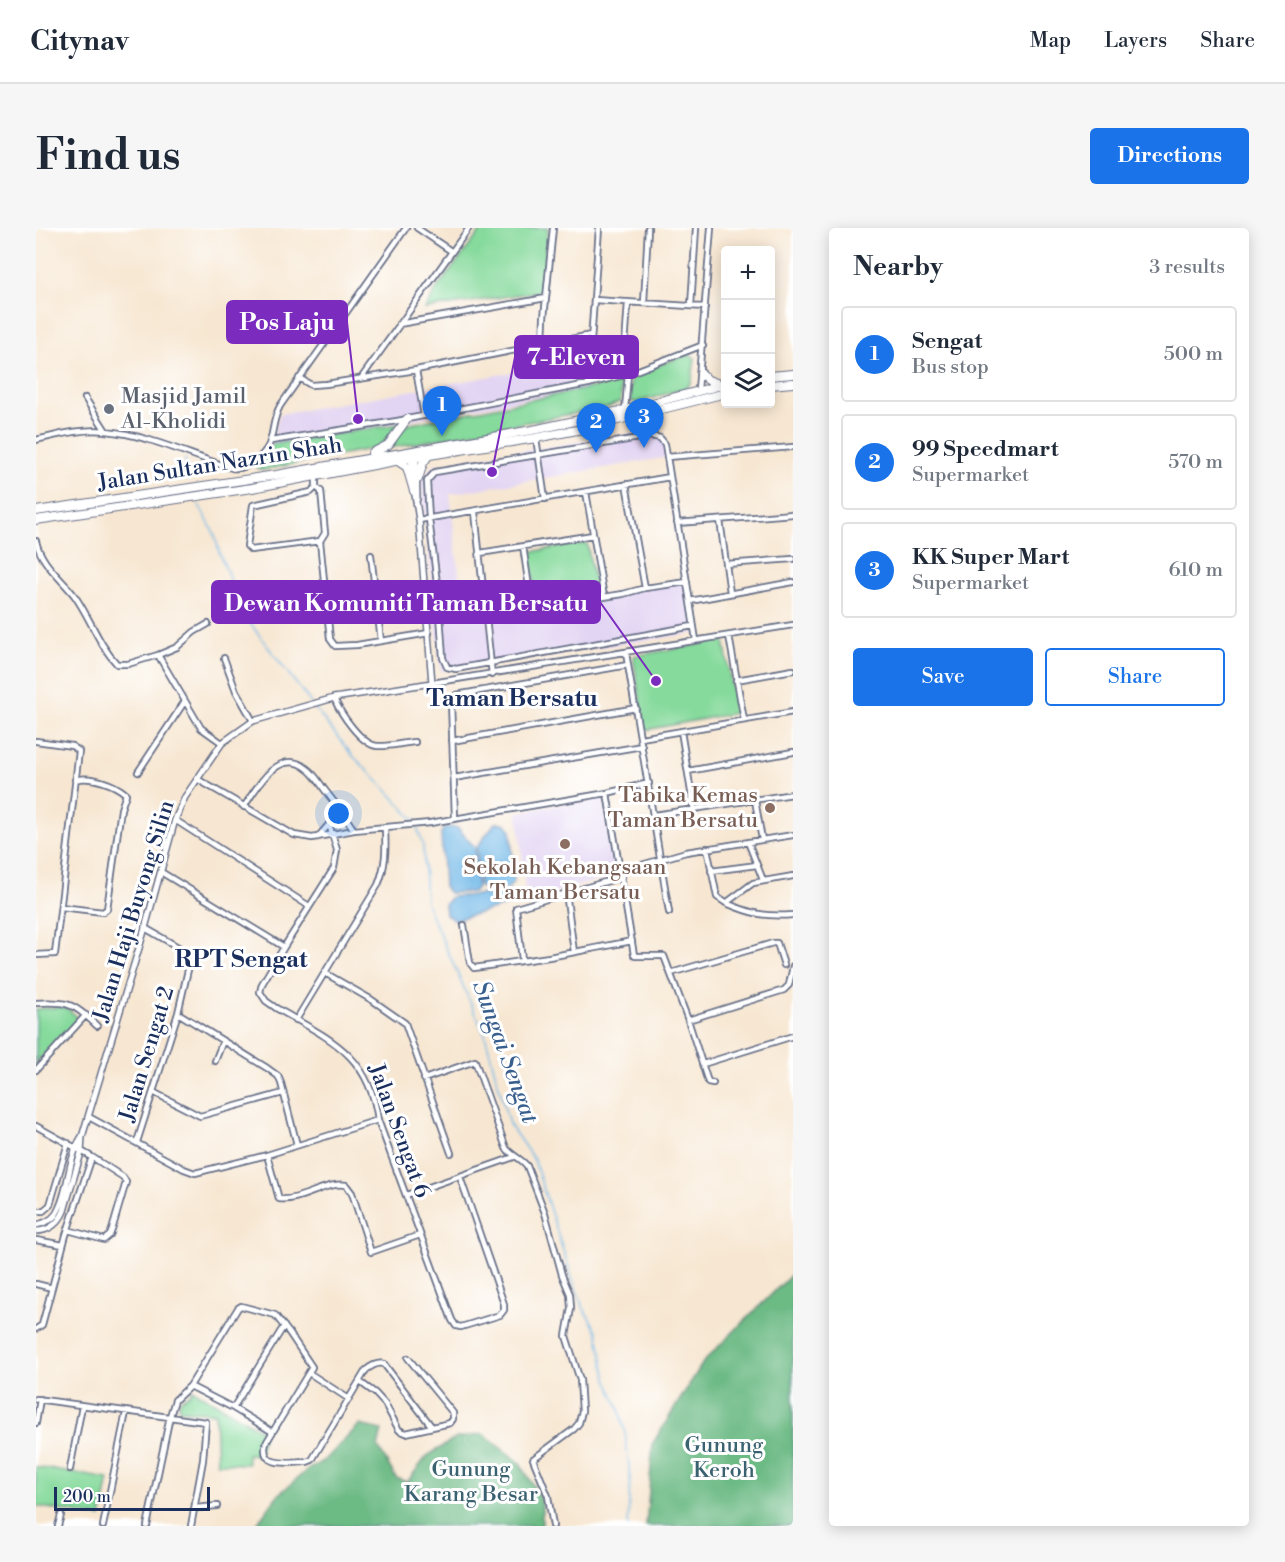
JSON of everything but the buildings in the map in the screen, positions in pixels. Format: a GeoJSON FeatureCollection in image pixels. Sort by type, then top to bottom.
{"type":"FeatureCollection","features":[{"type":"Feature","properties":{"kind":"highway"},"geometry":{"type":"LineString","coordinates":[[700,373],[708,380],[721,383]]}},
{"type":"Feature","properties":{"kind":"highway"},"geometry":{"type":"LineString","coordinates":[[775,376],[793,374]]}},
{"type":"Feature","properties":{"kind":"highway"},"geometry":{"type":"LineString","coordinates":[[775,384],[793,382]]}},
{"type":"Feature","properties":{"kind":"highway","name":"Jalan Sultan Nazrin Shah"},"geometry":{"type":"LineString","coordinates":[[36,511],[483,439],[579,421],[721,384]]}},
{"type":"Feature","properties":{"kind":"highway"},"geometry":{"type":"LineString","coordinates":[[691,401],[698,390],[709,397],[721,394]]}},
{"type":"Feature","properties":{"kind":"highway","name":"Jalan Sultan Nazrin Shah"},"geometry":{"type":"LineString","coordinates":[[36,520],[281,483],[413,457],[536,438],[582,429],[709,397]]}},
{"type":"Feature","properties":{"kind":"highway"},"geometry":{"type":"LineString","coordinates":[[357,460],[385,448],[406,419]]}},
{"type":"Feature","properties":{"kind":"highway"},"geometry":{"type":"LineString","coordinates":[[357,460],[413,457],[483,439]]}},
{"type":"Feature","properties":{"kind":"highway"},"geometry":{"type":"LineString","coordinates":[[418,478],[428,456]]}},
{"type":"Feature","properties":{"kind":"highway"},"geometry":{"type":"LineString","coordinates":[[397,461],[407,467],[414,490]]}},
{"type":"Feature","properties":{"kind":"highway"},"geometry":{"type":"LineString","coordinates":[[224,491],[230,487],[240,486],[252,478],[259,483],[281,483]]}},
{"type":"Feature","properties":{"kind":"street"},"geometry":{"type":"LineString","coordinates":[[36,440],[69,433],[106,431],[136,437],[232,468],[242,468],[252,464],[271,441],[279,405],[406,228]]}},
{"type":"Feature","properties":{"kind":"street"},"geometry":{"type":"LineString","coordinates":[[417,228],[451,251]]}},
{"type":"Feature","properties":{"kind":"street"},"geometry":{"type":"LineString","coordinates":[[362,378],[469,228]]}},
{"type":"Feature","properties":{"kind":"street"},"geometry":{"type":"LineString","coordinates":[[543,343],[553,228]]}},
{"type":"Feature","properties":{"kind":"street"},"geometry":{"type":"LineString","coordinates":[[588,384],[599,228]]}},
{"type":"Feature","properties":{"kind":"street"},"geometry":{"type":"LineString","coordinates":[[644,303],[648,228]]}},
{"type":"Feature","properties":{"kind":"street"},"geometry":{"type":"LineString","coordinates":[[691,306],[696,228]]}},
{"type":"Feature","properties":{"kind":"street"},"geometry":{"type":"LineString","coordinates":[[698,390],[711,228]]}},
{"type":"Feature","properties":{"kind":"street"},"geometry":{"type":"LineString","coordinates":[[399,324],[546,298]]}},
{"type":"Feature","properties":{"kind":"street"},"geometry":{"type":"LineString","coordinates":[[594,300],[705,307]]}},
{"type":"Feature","properties":{"kind":"street"},"geometry":{"type":"LineString","coordinates":[[625,410],[628,302]]}},
{"type":"Feature","properties":{"kind":"street"},"geometry":{"type":"LineString","coordinates":[[299,378],[317,385],[416,370],[591,335]]}},
{"type":"Feature","properties":{"kind":"street"},"geometry":{"type":"LineString","coordinates":[[271,441],[424,416],[588,384],[625,374],[703,345]]}},
{"type":"Feature","properties":{"kind":"street"},"geometry":{"type":"LineString","coordinates":[[416,370],[424,416]]}},
{"type":"Feature","properties":{"kind":"street"},"geometry":{"type":"LineString","coordinates":[[85,398],[106,431]]}},
{"type":"Feature","properties":{"kind":"street"},"geometry":{"type":"LineString","coordinates":[[693,626],[456,669],[447,667],[442,658],[439,599],[429,519],[427,481],[435,472],[655,436],[665,444],[696,640]]}},
{"type":"Feature","properties":{"kind":"street"},"geometry":{"type":"LineString","coordinates":[[536,438],[545,499]]}},
{"type":"Feature","properties":{"kind":"street"},"geometry":{"type":"LineString","coordinates":[[667,458],[793,447]]}},
{"type":"Feature","properties":{"kind":"street"},"geometry":{"type":"LineString","coordinates":[[413,457],[418,478],[417,499],[432,683],[793,625]]}},
{"type":"Feature","properties":{"kind":"street"},"geometry":{"type":"LineString","coordinates":[[413,457],[414,490],[417,499]]}},
{"type":"Feature","properties":{"kind":"street"},"geometry":{"type":"LineString","coordinates":[[252,464],[252,478]]}},
{"type":"Feature","properties":{"kind":"street"},"geometry":{"type":"LineString","coordinates":[[316,476],[316,487],[311,492],[253,505],[247,546],[250,550],[320,541]]}},
{"type":"Feature","properties":{"kind":"street"},"geometry":{"type":"LineString","coordinates":[[419,520],[670,477]]}},
{"type":"Feature","properties":{"kind":"street"},"geometry":{"type":"LineString","coordinates":[[626,484],[645,588]]}},
{"type":"Feature","properties":{"kind":"street"},"geometry":{"type":"LineString","coordinates":[[316,487],[321,491],[325,533],[320,541],[330,639],[335,646],[357,645],[429,633]]}},
{"type":"Feature","properties":{"kind":"street"},"geometry":{"type":"LineString","coordinates":[[586,492],[604,597]]}},
{"type":"Feature","properties":{"kind":"street"},"geometry":{"type":"LineString","coordinates":[[475,512],[492,675]]}},
{"type":"Feature","properties":{"kind":"street"},"geometry":{"type":"LineString","coordinates":[[677,523],[793,514]]}},
{"type":"Feature","properties":{"kind":"street"},"geometry":{"type":"LineString","coordinates":[[720,520],[730,593]]}},
{"type":"Feature","properties":{"kind":"street"},"geometry":{"type":"LineString","coordinates":[[480,553],[593,535]]}},
{"type":"Feature","properties":{"kind":"street"},"geometry":{"type":"LineString","coordinates":[[36,541],[49,568],[73,594],[117,664],[158,656],[177,647],[194,632],[208,624]]}},
{"type":"Feature","properties":{"kind":"street"},"geometry":{"type":"LineString","coordinates":[[523,546],[532,608]]}},
{"type":"Feature","properties":{"kind":"street"},"geometry":{"type":"LineString","coordinates":[[371,555],[381,641]]}},
{"type":"Feature","properties":{"kind":"street"},"geometry":{"type":"LineString","coordinates":[[726,564],[793,559]]}},
{"type":"Feature","properties":{"kind":"street"},"geometry":{"type":"LineString","coordinates":[[487,615],[687,582]]}},
{"type":"Feature","properties":{"kind":"street"},"geometry":{"type":"LineString","coordinates":[[690,601],[793,582]]}},
{"type":"Feature","properties":{"kind":"street"},"geometry":{"type":"LineString","coordinates":[[439,599],[484,594]]}},
{"type":"Feature","properties":{"kind":"street"},"geometry":{"type":"LineString","coordinates":[[264,603],[327,596]]}},
{"type":"Feature","properties":{"kind":"street"},"geometry":{"type":"LineString","coordinates":[[729,636],[744,720]]}},
{"type":"Feature","properties":{"kind":"street"},"geometry":{"type":"LineString","coordinates":[[627,653],[669,912]]}},
{"type":"Feature","properties":{"kind":"street"},"geometry":{"type":"LineString","coordinates":[[158,656],[201,728],[222,743]]}},
{"type":"Feature","properties":{"kind":"street"},"geometry":{"type":"LineString","coordinates":[[224,658],[236,691],[253,721]]}},
{"type":"Feature","properties":{"kind":"street"},"geometry":{"type":"LineString","coordinates":[[455,818],[451,702],[456,695],[628,665]]}},
{"type":"Feature","properties":{"kind":"street"},"geometry":{"type":"LineString","coordinates":[[736,680],[793,670]]}},
{"type":"Feature","properties":{"kind":"street","name":"Jalan Haji Buyong Silin"},"geometry":{"type":"LineString","coordinates":[[82,1137],[145,928],[174,820],[185,797],[222,743],[253,721],[322,701],[432,683]]}},
{"type":"Feature","properties":{"kind":"street"},"geometry":{"type":"LineString","coordinates":[[334,698],[338,709],[349,724],[371,745],[415,742]]}},
{"type":"Feature","properties":{"kind":"street"},"geometry":{"type":"LineString","coordinates":[[138,772],[185,701]]}},
{"type":"Feature","properties":{"kind":"street"},"geometry":{"type":"LineString","coordinates":[[452,741],[636,708]]}},
{"type":"Feature","properties":{"kind":"street"},"geometry":{"type":"LineString","coordinates":[[641,738],[793,712]]}},
{"type":"Feature","properties":{"kind":"street"},"geometry":{"type":"LineString","coordinates":[[681,731],[694,810]]}},
{"type":"Feature","properties":{"kind":"street"},"geometry":{"type":"LineString","coordinates":[[36,741],[77,748],[79,751],[55,954],[36,955]]}},
{"type":"Feature","properties":{"kind":"street"},"geometry":{"type":"LineString","coordinates":[[453,778],[642,746]]}},
{"type":"Feature","properties":{"kind":"street"},"geometry":{"type":"LineString","coordinates":[[688,771],[793,752]]}},
{"type":"Feature","properties":{"kind":"street"},"geometry":{"type":"LineString","coordinates":[[244,807],[268,773],[276,767],[292,762],[309,770],[343,812],[354,830]]}},
{"type":"Feature","properties":{"kind":"street"},"geometry":{"type":"LineString","coordinates":[[61,907],[103,912],[107,909],[121,809],[126,794],[100,781],[82,778],[75,780]]}},
{"type":"Feature","properties":{"kind":"street"},"geometry":{"type":"LineString","coordinates":[[197,779],[294,835],[307,838],[354,830],[422,824],[607,793],[649,783]]}},
{"type":"Feature","properties":{"kind":"street"},"geometry":{"type":"LineString","coordinates":[[607,793],[634,956],[663,955],[688,1020],[708,1082],[713,1083]]}},
{"type":"Feature","properties":{"kind":"street"},"geometry":{"type":"LineString","coordinates":[[654,815],[793,794]]}},
{"type":"Feature","properties":{"kind":"street"},"geometry":{"type":"LineString","coordinates":[[755,800],[762,840]]}},
{"type":"Feature","properties":{"kind":"street"},"geometry":{"type":"LineString","coordinates":[[318,837],[343,812]]}},
{"type":"Feature","properties":{"kind":"street"},"geometry":{"type":"LineString","coordinates":[[174,820],[309,906]]}},
{"type":"Feature","properties":{"kind":"street"},"geometry":{"type":"LineString","coordinates":[[161,872],[284,947],[336,864],[337,850],[329,824]]}},
{"type":"Feature","properties":{"kind":"street"},"geometry":{"type":"LineString","coordinates":[[296,1020],[383,874],[385,829]]}},
{"type":"Feature","properties":{"kind":"street"},"geometry":{"type":"LineString","coordinates":[[522,960],[516,908],[653,863],[661,858],[707,848],[793,835]]}},
{"type":"Feature","properties":{"kind":"street"},"geometry":{"type":"LineString","coordinates":[[748,842],[763,880]]}},
{"type":"Feature","properties":{"kind":"street"},"geometry":{"type":"LineString","coordinates":[[707,848],[717,897],[726,903],[768,917],[793,915]]}},
{"type":"Feature","properties":{"kind":"street"},"geometry":{"type":"LineString","coordinates":[[711,871],[757,865]]}},
{"type":"Feature","properties":{"kind":"street"},"geometry":{"type":"LineString","coordinates":[[726,903],[753,883],[793,876]]}},
{"type":"Feature","properties":{"kind":"street"},"geometry":{"type":"LineString","coordinates":[[566,892],[574,952]]}},
{"type":"Feature","properties":{"kind":"street"},"geometry":{"type":"LineString","coordinates":[[464,925],[470,963],[474,968],[632,941]]}},
{"type":"Feature","properties":{"kind":"street","name":"Jalan Sengat 2"},"geometry":{"type":"LineString","coordinates":[[137,1142],[178,1013],[190,966],[189,957],[185,951],[145,928]]}},
{"type":"Feature","properties":{"kind":"street"},"geometry":{"type":"LineString","coordinates":[[671,973],[773,943],[777,944],[784,965]]}},
{"type":"Feature","properties":{"kind":"street","name":"Jalan Sengat 6"},"geometry":{"type":"LineString","coordinates":[[284,947],[261,988],[262,997],[339,1046],[355,1060],[371,1092],[378,1120],[420,1235],[456,1326],[461,1328],[500,1315],[504,1310],[504,1304],[460,1177]]}},
{"type":"Feature","properties":{"kind":"street"},"geometry":{"type":"LineString","coordinates":[[688,1020],[784,990],[789,984],[793,966]]}},
{"type":"Feature","properties":{"kind":"street"},"geometry":{"type":"LineString","coordinates":[[325,973],[402,1019],[405,1023],[451,1153]]}},
{"type":"Feature","properties":{"kind":"street"},"geometry":{"type":"LineString","coordinates":[[36,1003],[64,1002],[86,1015],[97,1026]]}},
{"type":"Feature","properties":{"kind":"street"},"geometry":{"type":"LineString","coordinates":[[178,1013],[278,1076],[297,1145]]}},
{"type":"Feature","properties":{"kind":"street"},"geometry":{"type":"LineString","coordinates":[[36,1070],[86,1015]]}},
{"type":"Feature","properties":{"kind":"street"},"geometry":{"type":"LineString","coordinates":[[703,1064],[793,1036]]}},
{"type":"Feature","properties":{"kind":"street"},"geometry":{"type":"LineString","coordinates":[[214,1061],[223,1041]]}},
{"type":"Feature","properties":{"kind":"street"},"geometry":{"type":"LineString","coordinates":[[424,1079],[475,1061],[506,1148],[527,1166],[545,1213],[562,1275],[570,1294],[566,1336],[578,1369],[582,1411],[578,1426],[533,1459],[548,1496],[553,1526]]}},
{"type":"Feature","properties":{"kind":"street"},"geometry":{"type":"LineString","coordinates":[[153,1092],[200,1116],[284,1093]]}},
{"type":"Feature","properties":{"kind":"street"},"geometry":{"type":"LineString","coordinates":[[88,1117],[184,1170],[195,1173],[267,1155],[378,1120]]}},
{"type":"Feature","properties":{"kind":"street"},"geometry":{"type":"LineString","coordinates":[[36,1126],[92,1157],[123,1177],[126,1182],[108,1237],[104,1240],[68,1230]]}},
{"type":"Feature","properties":{"kind":"street"},"geometry":{"type":"LineString","coordinates":[[36,1224],[42,1224],[56,1214],[75,1148],[82,1137]]}},
{"type":"Feature","properties":{"kind":"street"},"geometry":{"type":"LineString","coordinates":[[36,1232],[45,1230],[60,1220],[81,1151],[82,1137]]}},
{"type":"Feature","properties":{"kind":"street"},"geometry":{"type":"LineString","coordinates":[[36,1211],[43,1211],[50,1205],[68,1143]]}},
{"type":"Feature","properties":{"kind":"street"},"geometry":{"type":"LineString","coordinates":[[267,1155],[279,1199],[303,1196],[346,1185],[352,1193],[370,1252],[420,1235]]}},
{"type":"Feature","properties":{"kind":"street"},"geometry":{"type":"LineString","coordinates":[[405,1195],[514,1156]]}},
{"type":"Feature","properties":{"kind":"street"},"geometry":{"type":"LineString","coordinates":[[38,1328],[92,1157]]}},
{"type":"Feature","properties":{"kind":"street"},"geometry":{"type":"LineString","coordinates":[[36,1240],[63,1245]]}},
{"type":"Feature","properties":{"kind":"street"},"geometry":{"type":"LineString","coordinates":[[36,1284],[52,1288]]}},
{"type":"Feature","properties":{"kind":"street"},"geometry":{"type":"LineString","coordinates":[[147,1526],[175,1400],[190,1386],[241,1306],[273,1313],[312,1366],[272,1431],[264,1450],[268,1460],[274,1463],[312,1460],[370,1366],[381,1363],[432,1427]]}},
{"type":"Feature","properties":{"kind":"street"},"geometry":{"type":"LineString","coordinates":[[233,1408],[284,1326]]}},
{"type":"Feature","properties":{"kind":"street"},"geometry":{"type":"LineString","coordinates":[[360,1382],[385,1404],[399,1430],[406,1433],[450,1423],[453,1413],[408,1358]]}},
{"type":"Feature","properties":{"kind":"street"},"geometry":{"type":"LineString","coordinates":[[309,1373],[350,1399]]}},
{"type":"Feature","properties":{"kind":"street"},"geometry":{"type":"LineString","coordinates":[[190,1386],[272,1431]]}},
{"type":"Feature","properties":{"kind":"street"},"geometry":{"type":"LineString","coordinates":[[36,1423],[38,1399],[206,1422],[203,1460],[191,1526]]}},
{"type":"Feature","properties":{"kind":"street"},"geometry":{"type":"LineString","coordinates":[[70,1469],[82,1406]]}},
{"type":"Feature","properties":{"kind":"street"},"geometry":{"type":"LineString","coordinates":[[103,1526],[126,1412]]}},
{"type":"Feature","properties":{"kind":"street"},"geometry":{"type":"LineString","coordinates":[[195,1508],[217,1506]]}},
{"type":"Feature","properties":{"kind":"street"},"geometry":{"type":"LineString","coordinates":[[58,1526],[61,1515]]}},
{"type":"Feature","properties":{"kind":"shaded area"},"geometry":{"type":"Polygon","coordinates":[[[592,358],[587,388],[271,445],[280,414],[592,358]]]}},
{"type":"Feature","properties":{"kind":"shaded area"},"geometry":{"type":"Polygon","coordinates":[[[655,430],[665,436],[668,457],[450,494],[461,595],[484,593],[487,614],[687,581],[696,633],[441,671],[421,480],[434,465],[655,430]]]}},
{"type":"Feature","properties":{"kind":"shaded area","name":"Sekolah Kebangsaan Taman Bersatu"},"geometry":{"type":"Polygon","coordinates":[[[603,798],[615,876],[526,900],[518,812],[603,798]]]}},
{"type":"Feature","properties":{"kind":"green space"},"geometry":{"type":"Polygon","coordinates":[[[483,228],[548,228],[542,291],[425,309],[437,288],[483,228]]]}},
{"type":"Feature","properties":{"kind":"green space"},"geometry":{"type":"Polygon","coordinates":[[[689,354],[695,358],[692,379],[688,387],[636,403],[630,400],[631,375],[689,354]]]}},
{"type":"Feature","properties":{"kind":"green space"},"geometry":{"type":"Polygon","coordinates":[[[621,378],[621,401],[609,407],[390,448],[406,425],[600,386],[621,378]]]}},
{"type":"Feature","properties":{"kind":"green space"},"geometry":{"type":"Polygon","coordinates":[[[399,424],[380,447],[263,470],[257,468],[255,463],[273,444],[399,424]]]}},
{"type":"Feature","properties":{"kind":"green space"},"geometry":{"type":"Polygon","coordinates":[[[587,543],[596,592],[537,601],[529,552],[587,543]]]}},
{"type":"Feature","properties":{"kind":"green space"},"geometry":{"type":"Polygon","coordinates":[[[724,640],[736,713],[645,730],[633,656],[724,640]]]}},
{"type":"Feature","properties":{"kind":"green space"},"geometry":{"type":"Polygon","coordinates":[[[61,1007],[68,1009],[76,1016],[76,1021],[36,1063],[36,1009],[61,1007]]]}},
{"type":"Feature","properties":{"kind":"green space","name":"Gunung Keroh"},"geometry":{"type":"Polygon","coordinates":[[[793,1273],[793,1526],[646,1526],[653,1443],[704,1361],[793,1273]]]}},
{"type":"Feature","properties":{"kind":"green space"},"geometry":{"type":"Polygon","coordinates":[[[192,1389],[264,1432],[260,1455],[247,1454],[248,1464],[217,1463],[215,1413],[180,1410],[181,1399],[190,1394],[192,1389]]]}},
{"type":"Feature","properties":{"kind":"green space","name":"Gunung Karang Besar"},"geometry":{"type":"Polygon","coordinates":[[[359,1425],[382,1430],[378,1447],[396,1478],[407,1482],[427,1456],[456,1438],[483,1434],[520,1463],[542,1501],[542,1526],[255,1526],[277,1496],[307,1470],[326,1459],[359,1425]]]}},
{"type":"Feature","properties":{"kind":"green space"},"geometry":{"type":"Polygon","coordinates":[[[36,1467],[109,1479],[101,1518],[36,1506],[36,1467]]]}},
{"type":"Feature","properties":{"kind":"water"},"geometry":{"type":"Polygon","coordinates":[[[495,823],[505,823],[511,830],[514,881],[508,889],[488,891],[479,884],[477,847],[495,823]]]}},
{"type":"Feature","properties":{"kind":"water"},"geometry":{"type":"Polygon","coordinates":[[[445,827],[458,828],[475,848],[477,887],[473,892],[449,893],[444,887],[441,833],[445,827]]]}},
{"type":"Feature","properties":{"kind":"water"},"geometry":{"type":"Polygon","coordinates":[[[510,892],[515,898],[511,904],[455,920],[446,915],[445,904],[451,897],[510,892]]]}},
{"type":"Feature","properties":{"kind":"waterway","name":"Sungai Sengat"},"geometry":{"type":"LineString","coordinates":[[185,459],[187,480]]}},
{"type":"Feature","properties":{"kind":"waterway","name":"Sungai Sengat"},"geometry":{"type":"LineString","coordinates":[[199,505],[214,533],[220,555],[246,618],[311,703]]}},
{"type":"Feature","properties":{"kind":"waterway","name":"Sungai Sengat"},"geometry":{"type":"LineString","coordinates":[[314,707],[352,755],[416,822]]}},
{"type":"Feature","properties":{"kind":"waterway","name":"Sungai Sengat"},"geometry":{"type":"LineString","coordinates":[[417,827],[423,845],[426,903],[485,1035],[509,1124],[534,1160],[573,1281],[584,1309],[597,1331],[607,1379],[625,1432],[630,1476],[628,1526]]}},
{"type":"Feature","properties":{"kind":"place","name":"Masjid Jamil Al-Kholidi"},"geometry":{"type":"Point","coordinates":[109,409]}},
{"type":"Feature","properties":{"kind":"place","name":"Pos Laju"},"geometry":{"type":"Point","coordinates":[358,419]}},
{"type":"Feature","properties":{"kind":"place","name":"Sengat"},"geometry":{"type":"Point","coordinates":[442,436]}},
{"type":"Feature","properties":{"kind":"place","name":"KK Super Mart"},"geometry":{"type":"Point","coordinates":[644,448]}},
{"type":"Feature","properties":{"kind":"place","name":"99 Speedmart"},"geometry":{"type":"Point","coordinates":[596,453]}},
{"type":"Feature","properties":{"kind":"place","name":"7-Eleven"},"geometry":{"type":"Point","coordinates":[492,472]}},
{"type":"Feature","properties":{"kind":"place","name":"Dewan Komuniti Taman Bersatu"},"geometry":{"type":"Point","coordinates":[656,681]}},
{"type":"Feature","properties":{"kind":"place","name":"Tabika Kemas Taman Bersatu"},"geometry":{"type":"Point","coordinates":[770,808]}},
{"type":"Feature","properties":{"kind":"place","name":"Sekolah Kebangsaan Taman Bersatu"},"geometry":{"type":"Point","coordinates":[565,844]}},
{"type":"Feature","properties":{"kind":"district","name":"Taman Bersatu"},"geometry":{"type":"Point","coordinates":[512,699]}},
{"type":"Feature","properties":{"kind":"district","name":"RPT Sengat"},"geometry":{"type":"Point","coordinates":[241,960]}}]}
